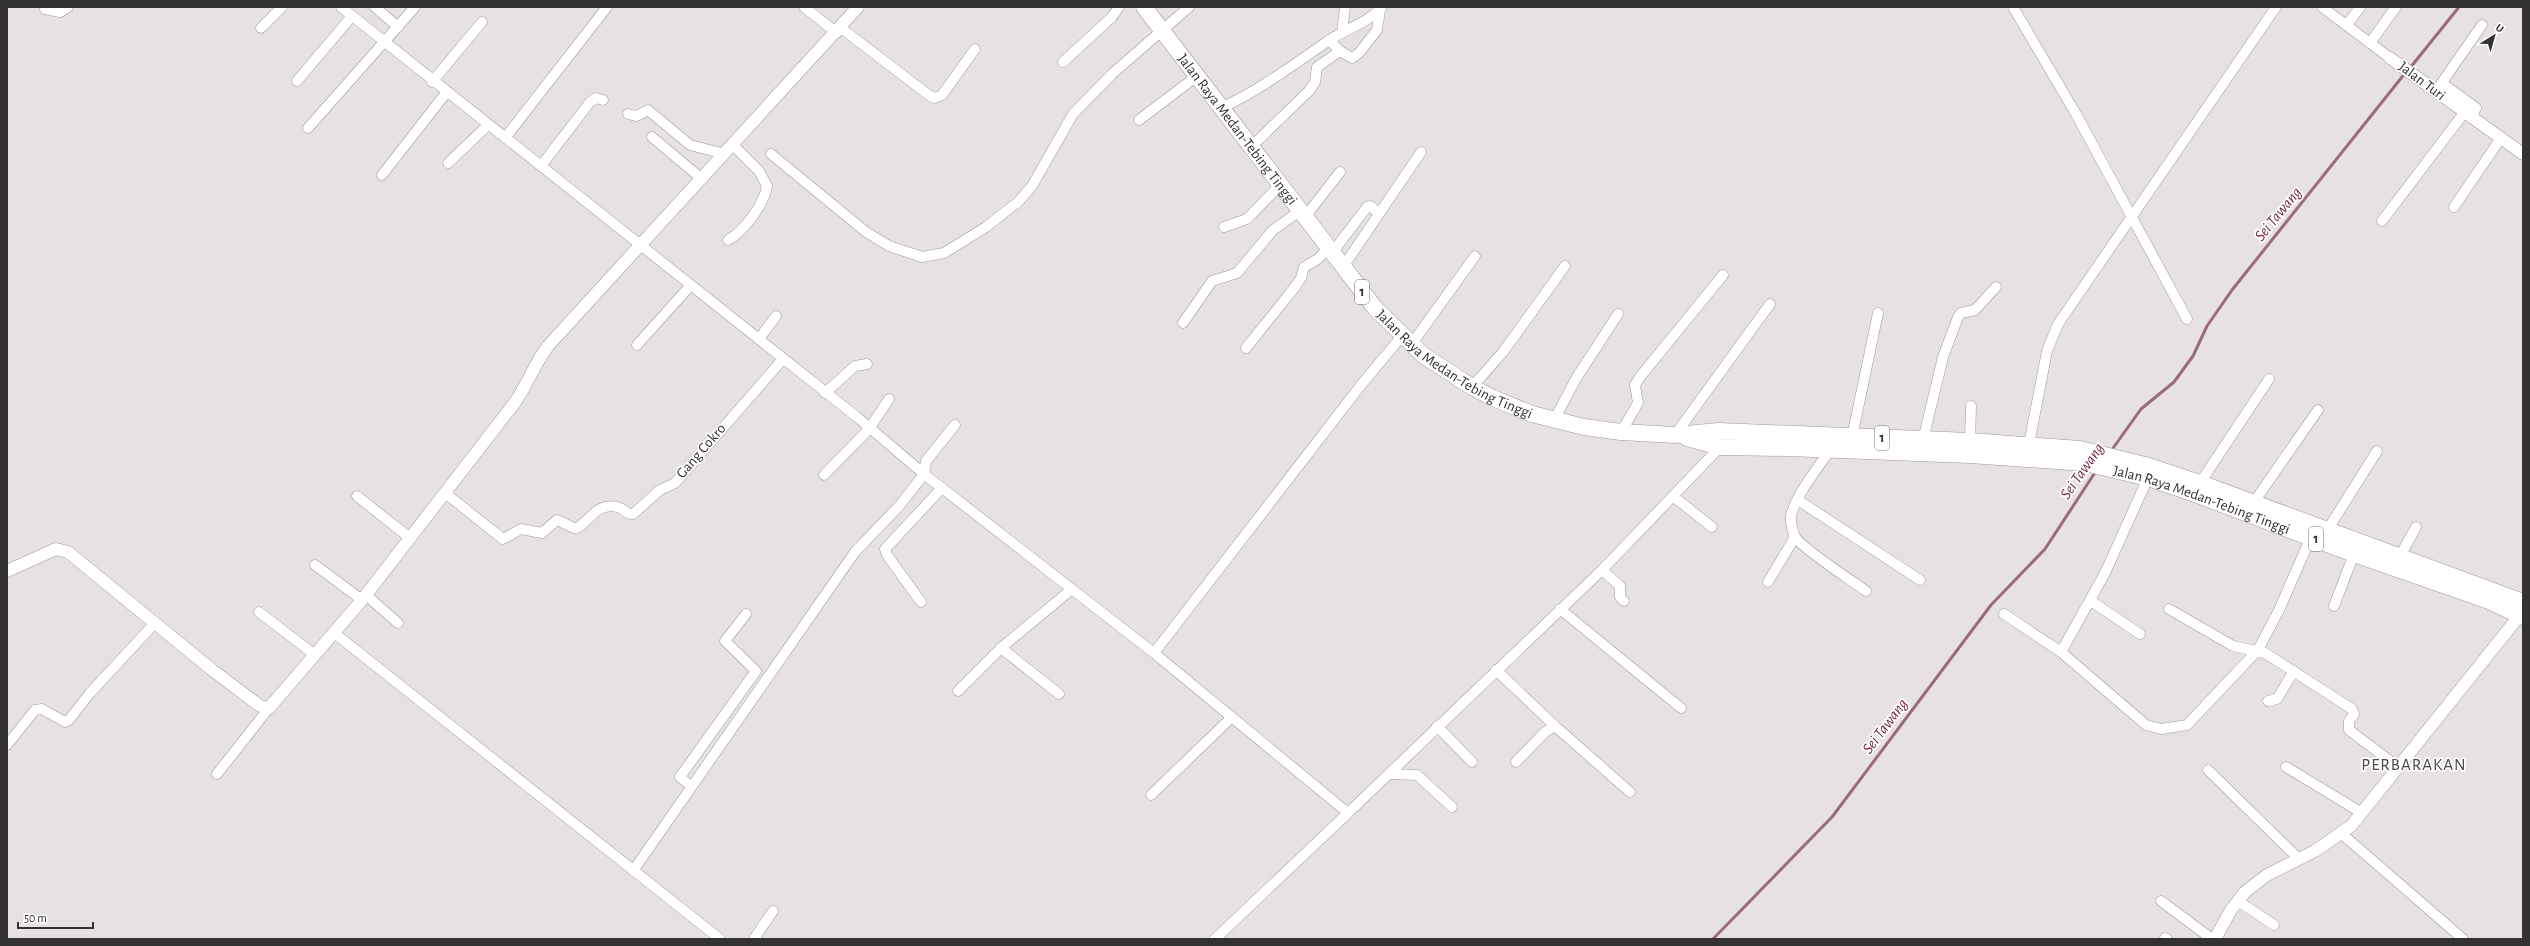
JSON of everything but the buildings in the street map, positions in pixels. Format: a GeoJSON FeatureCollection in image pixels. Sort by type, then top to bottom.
{"type":"FeatureCollection","features":[{"type":"Feature","properties":{"kind":"highway","name":"Jalan Raya Medan-Tebing Tinggi"},"geometry":{"type":"LineString","coordinates":[[1144,7],[1342,267],[1375,308],[1406,340],[1472,387],[1532,414],[1584,427],[1621,432],[1675,435],[1719,431],[2029,444],[2200,482],[2254,502],[2354,554],[2522,611]]}},
{"type":"Feature","properties":{"kind":"highway","name":"Jalan Raya Medan-Tebing Tinggi"},"geometry":{"type":"LineString","coordinates":[[1675,435],[1720,447],[2041,458],[2087,456]]}},
{"type":"Feature","properties":{"kind":"highway","name":"Jalan Raya Medan-Tebing Tinggi"},"geometry":{"type":"LineString","coordinates":[[2111,462],[2148,478],[2321,536],[2400,556],[2522,611]]}},
{"type":"Feature","properties":{"kind":"street"},"geometry":{"type":"LineString","coordinates":[[44,9],[60,12],[68,7]]}},
{"type":"Feature","properties":{"kind":"street"},"geometry":{"type":"LineString","coordinates":[[261,28],[282,7]]}},
{"type":"Feature","properties":{"kind":"street"},"geometry":{"type":"LineString","coordinates":[[375,7],[398,27]]}},
{"type":"Feature","properties":{"kind":"street"},"geometry":{"type":"LineString","coordinates":[[308,128],[385,44],[415,7]]}},
{"type":"Feature","properties":{"kind":"street"},"geometry":{"type":"LineString","coordinates":[[506,138],[607,7]]}},
{"type":"Feature","properties":{"kind":"street"},"geometry":{"type":"LineString","coordinates":[[804,7],[839,30],[930,96],[935,98],[942,95],[975,49]]}},
{"type":"Feature","properties":{"kind":"street"},"geometry":{"type":"LineString","coordinates":[[217,774],[269,708],[333,632],[364,598],[527,386],[539,358],[548,346],[641,247],[839,30],[858,7]]}},
{"type":"Feature","properties":{"kind":"street"},"geometry":{"type":"LineString","coordinates":[[1063,62],[1112,17],[1119,7]]}},
{"type":"Feature","properties":{"kind":"street"},"geometry":{"type":"LineString","coordinates":[[772,154],[866,232],[890,246],[922,257],[944,253],[986,227],[1018,202],[1032,186],[1073,114],[1112,74],[1189,7]]}},
{"type":"Feature","properties":{"kind":"street"},"geometry":{"type":"LineString","coordinates":[[1251,147],[1309,91],[1315,82],[1317,67],[1334,46],[1342,33],[1345,7]]}},
{"type":"Feature","properties":{"kind":"street"},"geometry":{"type":"LineString","coordinates":[[2013,7],[2076,114],[2187,319]]}},
{"type":"Feature","properties":{"kind":"street"},"geometry":{"type":"LineString","coordinates":[[2029,444],[2052,337],[2276,7]]}},
{"type":"Feature","properties":{"kind":"street","name":"Jalan Turi"},"geometry":{"type":"LineString","coordinates":[[2322,7],[2390,58],[2412,73],[2439,87],[2467,116],[2523,154]]}},
{"type":"Feature","properties":{"kind":"street"},"geometry":{"type":"LineString","coordinates":[[2347,25],[2360,7]]}},
{"type":"Feature","properties":{"kind":"street"},"geometry":{"type":"LineString","coordinates":[[2370,43],[2396,7]]}},
{"type":"Feature","properties":{"kind":"street"},"geometry":{"type":"LineString","coordinates":[[1342,33],[1381,9]]}},
{"type":"Feature","properties":{"kind":"street"},"geometry":{"type":"LineString","coordinates":[[1334,46],[1352,58],[1377,30],[1381,9]]}},
{"type":"Feature","properties":{"kind":"street"},"geometry":{"type":"LineString","coordinates":[[297,81],[348,11],[385,44],[432,82],[506,138],[690,286],[759,339],[924,474],[1154,653],[1348,813]]}},
{"type":"Feature","properties":{"kind":"street"},"geometry":{"type":"LineString","coordinates":[[432,82],[482,22]]}},
{"type":"Feature","properties":{"kind":"street"},"geometry":{"type":"LineString","coordinates":[[2439,87],[2482,25]]}},
{"type":"Feature","properties":{"kind":"street"},"geometry":{"type":"LineString","coordinates":[[1221,108],[1260,88],[1334,46]]}},
{"type":"Feature","properties":{"kind":"street"},"geometry":{"type":"LineString","coordinates":[[1139,120],[1197,76]]}},
{"type":"Feature","properties":{"kind":"street"},"geometry":{"type":"LineString","coordinates":[[382,175],[446,92]]}},
{"type":"Feature","properties":{"kind":"street"},"geometry":{"type":"LineString","coordinates":[[540,166],[590,102],[596,98],[604,100]]}},
{"type":"Feature","properties":{"kind":"street"},"geometry":{"type":"LineString","coordinates":[[628,114],[636,116],[648,110],[690,145],[725,154]]}},
{"type":"Feature","properties":{"kind":"street"},"geometry":{"type":"LineString","coordinates":[[2382,221],[2467,116]]}},
{"type":"Feature","properties":{"kind":"street"},"geometry":{"type":"LineString","coordinates":[[448,163],[488,125]]}},
{"type":"Feature","properties":{"kind":"street"},"geometry":{"type":"LineString","coordinates":[[652,137],[702,179]]}},
{"type":"Feature","properties":{"kind":"street"},"geometry":{"type":"LineString","coordinates":[[2454,207],[2501,138]]}},
{"type":"Feature","properties":{"kind":"street"},"geometry":{"type":"LineString","coordinates":[[728,240],[746,224],[761,202],[767,186],[759,171],[733,145]]}},
{"type":"Feature","properties":{"kind":"street"},"geometry":{"type":"LineString","coordinates":[[1342,267],[1422,152]]}},
{"type":"Feature","properties":{"kind":"street"},"geometry":{"type":"LineString","coordinates":[[1183,323],[1212,281],[1237,273],[1273,230],[1302,214],[1340,172]]}},
{"type":"Feature","properties":{"kind":"street"},"geometry":{"type":"LineString","coordinates":[[1224,227],[1247,219],[1280,185]]}},
{"type":"Feature","properties":{"kind":"street"},"geometry":{"type":"LineString","coordinates":[[1246,348],[1298,283],[1304,267],[1330,251],[1367,207],[1370,206],[1380,213]]}},
{"type":"Feature","properties":{"kind":"street"},"geometry":{"type":"LineString","coordinates":[[1154,653],[1352,396],[1406,340],[1475,256]]}},
{"type":"Feature","properties":{"kind":"street"},"geometry":{"type":"LineString","coordinates":[[1472,387],[1503,352],[1565,266]]}},
{"type":"Feature","properties":{"kind":"street"},"geometry":{"type":"LineString","coordinates":[[1621,432],[1638,403],[1635,385],[1640,377],[1723,275]]}},
{"type":"Feature","properties":{"kind":"street"},"geometry":{"type":"LineString","coordinates":[[637,345],[690,286]]}},
{"type":"Feature","properties":{"kind":"street"},"geometry":{"type":"LineString","coordinates":[[1923,440],[1943,358],[1958,317],[1961,313],[1975,310],[1996,286]]}},
{"type":"Feature","properties":{"kind":"street"},"geometry":{"type":"LineString","coordinates":[[1675,435],[1770,304]]}},
{"type":"Feature","properties":{"kind":"street"},"geometry":{"type":"LineString","coordinates":[[1852,437],[1878,313]]}},
{"type":"Feature","properties":{"kind":"street"},"geometry":{"type":"LineString","coordinates":[[1554,420],[1576,377],[1618,314]]}},
{"type":"Feature","properties":{"kind":"street"},"geometry":{"type":"LineString","coordinates":[[759,339],[776,316]]}},
{"type":"Feature","properties":{"kind":"street","name":"Gang Cokro"},"geometry":{"type":"LineString","coordinates":[[445,493],[503,539],[521,529],[542,533],[557,520],[561,520],[574,528],[577,528],[592,513],[606,507],[616,506],[628,514],[634,514],[660,490],[675,483],[783,360]]}},
{"type":"Feature","properties":{"kind":"street"},"geometry":{"type":"LineString","coordinates":[[825,393],[855,366],[867,364]]}},
{"type":"Feature","properties":{"kind":"street"},"geometry":{"type":"LineString","coordinates":[[2200,482],[2269,379]]}},
{"type":"Feature","properties":{"kind":"street"},"geometry":{"type":"LineString","coordinates":[[824,475],[868,429],[889,399]]}},
{"type":"Feature","properties":{"kind":"street"},"geometry":{"type":"LineString","coordinates":[[1970,441],[1971,406]]}},
{"type":"Feature","properties":{"kind":"street"},"geometry":{"type":"LineString","coordinates":[[2254,502],[2318,410]]}},
{"type":"Feature","properties":{"kind":"street"},"geometry":{"type":"LineString","coordinates":[[632,871],[855,552],[900,505],[924,474],[926,461],[955,425]]}},
{"type":"Feature","properties":{"kind":"street"},"geometry":{"type":"LineString","coordinates":[[1215,939],[1390,774],[1437,726],[1602,570],[1674,497],[1720,447]]}},
{"type":"Feature","properties":{"kind":"street"},"geometry":{"type":"LineString","coordinates":[[1830,450],[1798,500],[1790,517],[1796,537],[1866,591]]}},
{"type":"Feature","properties":{"kind":"street"},"geometry":{"type":"LineString","coordinates":[[2004,614],[2061,652],[2146,725],[2161,729],[2187,725],[2258,650],[2321,536],[2377,451]]}},
{"type":"Feature","properties":{"kind":"street"},"geometry":{"type":"LineString","coordinates":[[2061,652],[2091,601],[2148,478]]}},
{"type":"Feature","properties":{"kind":"street"},"geometry":{"type":"LineString","coordinates":[[921,602],[887,555],[885,549],[942,488]]}},
{"type":"Feature","properties":{"kind":"street"},"geometry":{"type":"LineString","coordinates":[[357,496],[410,538]]}},
{"type":"Feature","properties":{"kind":"street"},"geometry":{"type":"LineString","coordinates":[[1674,497],[1712,527]]}},
{"type":"Feature","properties":{"kind":"street"},"geometry":{"type":"LineString","coordinates":[[1798,500],[1920,580]]}},
{"type":"Feature","properties":{"kind":"street"},"geometry":{"type":"LineString","coordinates":[[2400,556],[2416,527]]}},
{"type":"Feature","properties":{"kind":"street"},"geometry":{"type":"LineString","coordinates":[[1768,582],[1796,537]]}},
{"type":"Feature","properties":{"kind":"street"},"geometry":{"type":"LineString","coordinates":[[7,571],[42,554],[56,549],[63,549],[260,706],[269,708]]}},
{"type":"Feature","properties":{"kind":"street"},"geometry":{"type":"LineString","coordinates":[[2334,606],[2354,554]]}},
{"type":"Feature","properties":{"kind":"street"},"geometry":{"type":"LineString","coordinates":[[316,565],[398,623]]}},
{"type":"Feature","properties":{"kind":"street"},"geometry":{"type":"LineString","coordinates":[[1602,570],[1620,586],[1620,597],[1624,601]]}},
{"type":"Feature","properties":{"kind":"street"},"geometry":{"type":"LineString","coordinates":[[958,691],[1001,648],[1072,589]]}},
{"type":"Feature","properties":{"kind":"street"},"geometry":{"type":"LineString","coordinates":[[2091,601],[2140,634]]}},
{"type":"Feature","properties":{"kind":"street"},"geometry":{"type":"LineString","coordinates":[[1560,609],[1681,708]]}},
{"type":"Feature","properties":{"kind":"street"},"geometry":{"type":"LineString","coordinates":[[2169,609],[2233,646],[2258,650],[2294,671],[2354,711],[2348,726],[2349,730],[2398,767]]}},
{"type":"Feature","properties":{"kind":"street"},"geometry":{"type":"LineString","coordinates":[[2161,901],[2214,939],[2238,901],[2267,875],[2299,859],[2342,834],[2362,813],[2522,611]]}},
{"type":"Feature","properties":{"kind":"street"},"geometry":{"type":"LineString","coordinates":[[258,612],[315,655]]}},
{"type":"Feature","properties":{"kind":"street"},"geometry":{"type":"LineString","coordinates":[[691,786],[680,778],[756,671],[725,641],[746,614]]}},
{"type":"Feature","properties":{"kind":"street"},"geometry":{"type":"LineString","coordinates":[[7,745],[36,710],[42,708],[60,721],[65,722],[69,720],[90,693],[155,623]]}},
{"type":"Feature","properties":{"kind":"street"},"geometry":{"type":"LineString","coordinates":[[333,632],[632,871],[720,939]]}},
{"type":"Feature","properties":{"kind":"street"},"geometry":{"type":"LineString","coordinates":[[1001,648],[1059,694]]}},
{"type":"Feature","properties":{"kind":"street"},"geometry":{"type":"LineString","coordinates":[[1496,670],[1555,726],[1630,792]]}},
{"type":"Feature","properties":{"kind":"street"},"geometry":{"type":"LineString","coordinates":[[2268,701],[2276,699],[2294,671]]}},
{"type":"Feature","properties":{"kind":"street"},"geometry":{"type":"LineString","coordinates":[[1150,795],[1231,718]]}},
{"type":"Feature","properties":{"kind":"street"},"geometry":{"type":"LineString","coordinates":[[1437,726],[1472,762]]}},
{"type":"Feature","properties":{"kind":"street"},"geometry":{"type":"LineString","coordinates":[[1516,762],[1545,732],[1555,726]]}},
{"type":"Feature","properties":{"kind":"street"},"geometry":{"type":"LineString","coordinates":[[2286,767],[2362,813]]}},
{"type":"Feature","properties":{"kind":"street"},"geometry":{"type":"LineString","coordinates":[[2208,770],[2299,859]]}},
{"type":"Feature","properties":{"kind":"street"},"geometry":{"type":"LineString","coordinates":[[1390,774],[1417,775],[1452,807]]}},
{"type":"Feature","properties":{"kind":"street"},"geometry":{"type":"LineString","coordinates":[[2342,834],[2463,939]]}},
{"type":"Feature","properties":{"kind":"street"},"geometry":{"type":"LineString","coordinates":[[2238,901],[2274,925]]}},
{"type":"Feature","properties":{"kind":"street"},"geometry":{"type":"LineString","coordinates":[[754,939],[773,911]]}},
{"type":"Feature","properties":{"kind":"waterway","name":"Sei Tawang"},"geometry":{"type":"LineString","coordinates":[[2410,68],[2459,7]]}},
{"type":"Feature","properties":{"kind":"waterway","name":"Sei Tawang"},"geometry":{"type":"LineString","coordinates":[[2111,451],[2141,409],[2174,382],[2193,356],[2207,326],[2232,290],[2406,72]]}},
{"type":"Feature","properties":{"kind":"waterway","name":"Sei Tawang"},"geometry":{"type":"LineString","coordinates":[[1713,939],[1832,817],[1991,605],[2045,549],[2096,471]]}},
{"type":"Feature","properties":{"kind":"district","name":"PERBARAKAN"},"geometry":{"type":"Point","coordinates":[2414,764]}}]}
